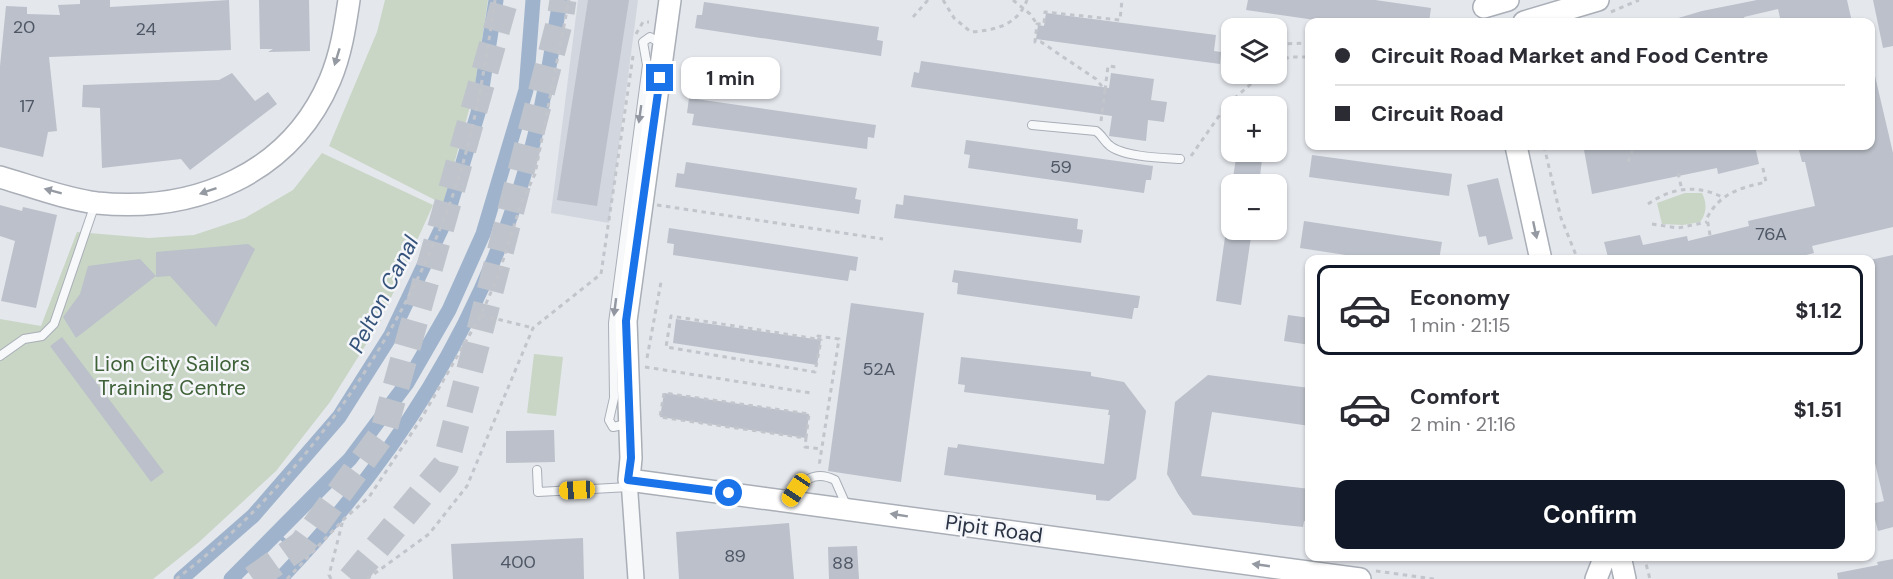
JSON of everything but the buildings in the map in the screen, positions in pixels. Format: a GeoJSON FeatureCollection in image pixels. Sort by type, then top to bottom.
{"type":"FeatureCollection","features":[{"type":"Feature","properties":{"kind":"street"},"geometry":{"type":"LineString","coordinates":[[0,177],[96,203],[148,204],[188,198],[253,173],[287,144],[313,112],[330,81],[339,56],[349,0]]}},
{"type":"Feature","properties":{"kind":"street"},"geometry":{"type":"LineString","coordinates":[[636,579],[629,484],[631,458],[626,321],[670,0]]}},
{"type":"Feature","properties":{"kind":"street"},"geometry":{"type":"LineString","coordinates":[[1485,10],[1508,0]]}},
{"type":"Feature","properties":{"kind":"street"},"geometry":{"type":"LineString","coordinates":[[1537,18],[1598,0]]}},
{"type":"Feature","properties":{"kind":"street"},"geometry":{"type":"LineString","coordinates":[[1517,150],[1540,255]]}},
{"type":"Feature","properties":{"kind":"street","name":"Pipit Road"},"geometry":{"type":"LineString","coordinates":[[629,484],[789,500],[1360,579]]}},
{"type":"Feature","properties":{"kind":"street"},"geometry":{"type":"LineString","coordinates":[[1596,579],[1603,561]]}},
{"type":"Feature","properties":{"kind":"street"},"geometry":{"type":"LineString","coordinates":[[1621,561],[1625,579]]}},
{"type":"Feature","properties":{"kind":"lane"},"geometry":{"type":"LineString","coordinates":[[1032,125],[1078,128],[1100,133],[1108,145],[1118,150],[1160,158],[1180,159]]}},
{"type":"Feature","properties":{"kind":"lane"},"geometry":{"type":"LineString","coordinates":[[0,356],[24,339],[42,336],[54,324],[96,203]]}},
{"type":"Feature","properties":{"kind":"lane"},"geometry":{"type":"LineString","coordinates":[[537,470],[538,492],[629,484]]}},
{"type":"Feature","properties":{"kind":"lane"},"geometry":{"type":"LineString","coordinates":[[789,500],[808,477],[818,474],[835,480],[847,508]]}},
{"type":"Feature","properties":{"kind":"path"},"geometry":{"type":"LineString","coordinates":[[176,579],[222,540],[283,480],[332,420],[387,336],[423,266],[457,183],[474,120],[495,0]]}},
{"type":"Feature","properties":{"kind":"path"},"geometry":{"type":"LineString","coordinates":[[287,579],[344,519],[369,497],[421,419],[481,315],[498,276],[522,204],[536,174],[569,0]]}},
{"type":"Feature","properties":{"kind":"path"},"geometry":{"type":"LineString","coordinates":[[913,17],[928,0]]}},
{"type":"Feature","properties":{"kind":"path"},"geometry":{"type":"LineString","coordinates":[[944,0],[954,18],[971,32],[998,30],[1024,8],[1028,0]]}},
{"type":"Feature","properties":{"kind":"path"},"geometry":{"type":"LineString","coordinates":[[1013,0],[1024,8],[1037,24],[1035,42],[1041,42],[1096,79],[1105,90]]}},
{"type":"Feature","properties":{"kind":"path"},"geometry":{"type":"LineString","coordinates":[[1037,24],[1044,24],[1045,12],[1120,20],[1122,0]]}},
{"type":"Feature","properties":{"kind":"path"},"geometry":{"type":"LineString","coordinates":[[367,579],[429,534],[467,486],[533,328],[601,274],[636,33],[643,22],[656,24]]}},
{"type":"Feature","properties":{"kind":"path"},"geometry":{"type":"LineString","coordinates":[[1287,42],[1305,43]]}},
{"type":"Feature","properties":{"kind":"path"},"geometry":{"type":"LineString","coordinates":[[1287,58],[1305,57]]}},
{"type":"Feature","properties":{"kind":"path"},"geometry":{"type":"LineString","coordinates":[[1100,133],[1108,66],[1116,67]]}},
{"type":"Feature","properties":{"kind":"path"},"geometry":{"type":"LineString","coordinates":[[1180,159],[1188,161],[1227,106],[1251,84]]}},
{"type":"Feature","properties":{"kind":"path"},"geometry":{"type":"LineString","coordinates":[[1545,150],[1561,218],[1576,255]]}},
{"type":"Feature","properties":{"kind":"path"},"geometry":{"type":"LineString","coordinates":[[1628,162],[1632,150]]}},
{"type":"Feature","properties":{"kind":"path"},"geometry":{"type":"LineString","coordinates":[[1710,235],[1707,222],[1710,213],[1723,198],[1740,188],[1766,182],[1762,164]]}},
{"type":"Feature","properties":{"kind":"path"},"geometry":{"type":"LineString","coordinates":[[1678,173],[1682,190]]}},
{"type":"Feature","properties":{"kind":"path"},"geometry":{"type":"LineString","coordinates":[[1648,204],[1664,194],[1682,190],[1701,189],[1723,198]]}},
{"type":"Feature","properties":{"kind":"path"},"geometry":{"type":"LineString","coordinates":[[652,205],[883,238]]}},
{"type":"Feature","properties":{"kind":"path"},"geometry":{"type":"LineString","coordinates":[[1652,224],[1678,228],[1707,222]]}},
{"type":"Feature","properties":{"kind":"path"},"geometry":{"type":"LineString","coordinates":[[662,282],[645,368],[811,393]]}},
{"type":"Feature","properties":{"kind":"path"},"geometry":{"type":"LineString","coordinates":[[481,315],[533,328]]}},
{"type":"Feature","properties":{"kind":"path"},"geometry":{"type":"LineString","coordinates":[[817,339],[821,340],[815,372],[666,347],[671,316],[817,339],[818,336],[839,339],[818,474]]}},
{"type":"Feature","properties":{"kind":"path"},"geometry":{"type":"LineString","coordinates":[[641,362],[642,373]]}},
{"type":"Feature","properties":{"kind":"path"},"geometry":{"type":"LineString","coordinates":[[806,438],[660,417],[664,393],[809,414],[806,447],[822,448]]}},
{"type":"Feature","properties":{"kind":"path"},"geometry":{"type":"LineString","coordinates":[[331,579],[329,575],[344,519]]}},
{"type":"Feature","properties":{"kind":"path"},"geometry":{"type":"LineString","coordinates":[[1645,561],[1650,579]]}},
{"type":"Feature","properties":{"kind":"shaded area"},"geometry":{"type":"Polygon","coordinates":[[[578,0],[638,0],[609,223],[551,213],[578,0]]]}},
{"type":"Feature","properties":{"kind":"green space"},"geometry":{"type":"Polygon","coordinates":[[[385,0],[488,0],[474,92],[443,204],[329,146],[377,32],[385,0]]]}},
{"type":"Feature","properties":{"kind":"green space","name":"Lion City Sailors Training Centre"},"geometry":{"type":"Polygon","coordinates":[[[322,153],[433,205],[380,322],[330,402],[276,471],[198,543],[153,579],[0,579],[0,319],[41,326],[77,232],[149,238],[194,235],[245,218],[293,190],[322,153]]]}},
{"type":"Feature","properties":{"kind":"green space"},"geometry":{"type":"Polygon","coordinates":[[[1685,193],[1702,193],[1706,208],[1700,222],[1683,225],[1662,224],[1657,203],[1685,193]]]}},
{"type":"Feature","properties":{"kind":"green space"},"geometry":{"type":"Polygon","coordinates":[[[534,354],[563,357],[556,416],[527,413],[534,354]]]}},
{"type":"Feature","properties":{"kind":"waterway","name":"Pelton Canal"},"geometry":{"type":"LineString","coordinates":[[181,579],[253,516],[339,417],[391,335],[446,219],[478,113],[496,0]]}},
{"type":"Feature","properties":{"kind":"waterway","name":"Pelton Canal"},"geometry":{"type":"LineString","coordinates":[[231,579],[350,459],[407,383],[449,310],[483,234],[526,90],[533,0]]}},
{"type":"Feature","properties":{"kind":"waterway","name":"Pelton Canal"},"geometry":{"type":"LineString","coordinates":[[280,579],[322,533],[397,438],[459,335],[485,281],[508,224],[527,165],[542,104],[560,0]]}},
{"type":"Feature","properties":{"kind":"waterway"},"geometry":{"type":"LineString","coordinates":[[276,534],[303,555]]}},
{"type":"Feature","properties":{"kind":"tunnel"},"geometry":{"type":"LineString","coordinates":[[253,579],[302,544],[383,433],[505,0]]}},
{"type":"Feature","properties":{"kind":"tunnel"},"geometry":{"type":"LineString","coordinates":[[351,579],[445,466],[560,20],[563,0]]}},
{"type":"Feature","properties":{"kind":"route"},"geometry":{"type":"LineString","coordinates":[[660,78],[626,321],[631,458],[628,480],[729,493]]}}]}
